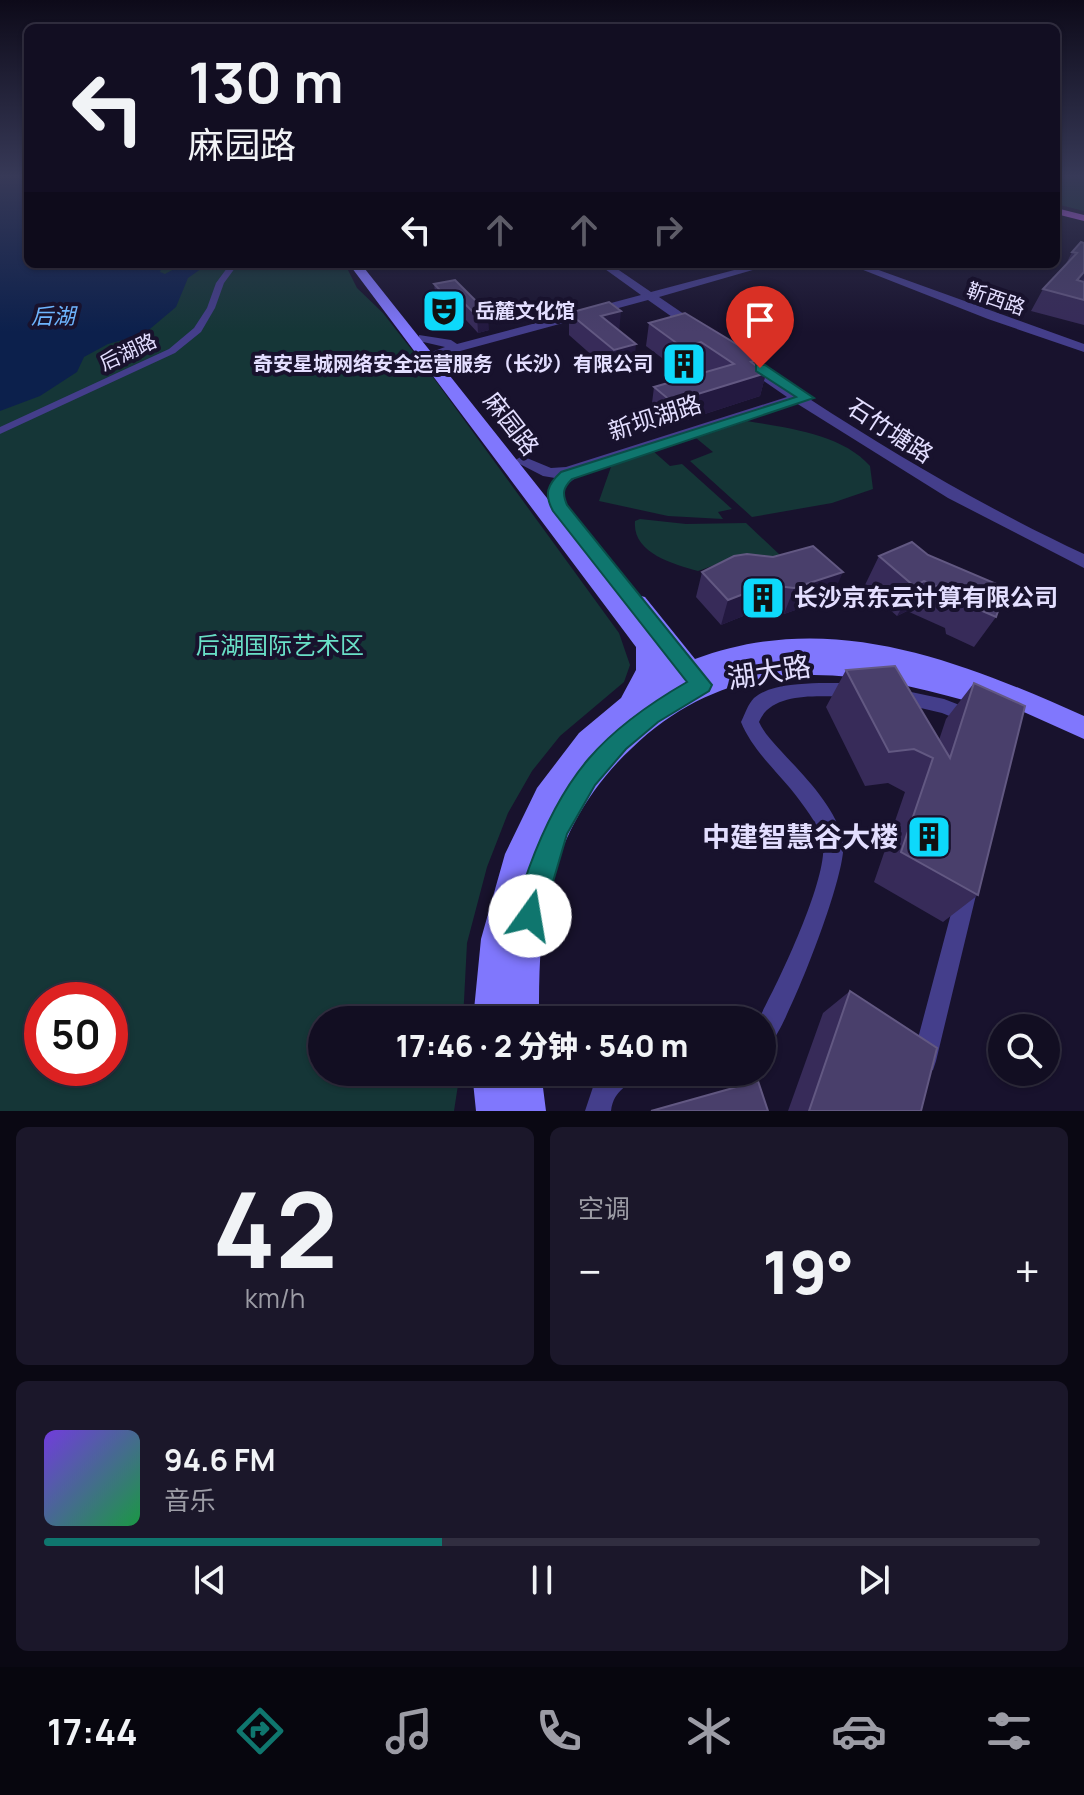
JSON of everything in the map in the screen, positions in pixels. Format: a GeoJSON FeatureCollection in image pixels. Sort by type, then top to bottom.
{"type":"FeatureCollection","features":[{"type":"Feature","properties":{"kind":"main road","name":"麻园路"},"geometry":{"type":"LineString","coordinates":[[358,268],[559,507],[647,628]]}},
{"type":"Feature","properties":{"kind":"main road","name":"麻园路"},"geometry":{"type":"LineString","coordinates":[[367,268],[688,681]]}},
{"type":"Feature","properties":{"kind":"main road"},"geometry":{"type":"LineString","coordinates":[[491,1006],[495,946],[504,901],[532,821],[569,762],[643,686],[649,655],[647,628],[695,651],[744,655]]}},
{"type":"Feature","properties":{"kind":"main road"},"geometry":{"type":"LineString","coordinates":[[616,712],[744,655],[771,649],[817,648],[892,655],[933,664],[984,683],[1084,728]]}},
{"type":"Feature","properties":{"kind":"main road","name":"湖大路"},"geometry":{"type":"LineString","coordinates":[[522,1006],[523,964],[534,892],[556,828],[587,777],[618,742],[688,681],[773,666],[847,664],[885,668],[929,679],[1084,741]]}},
{"type":"Feature","properties":{"kind":"main road"},"geometry":{"type":"LineString","coordinates":[[525,1086],[528,1111]]}},
{"type":"Feature","properties":{"kind":"street","name":"后湖路"},"geometry":{"type":"LineString","coordinates":[[0,431],[172,351],[198,330],[211,308],[220,283],[231,268]]}},
{"type":"Feature","properties":{"kind":"street"},"geometry":{"type":"LineString","coordinates":[[610,268],[710,335]]}},
{"type":"Feature","properties":{"kind":"street"},"geometry":{"type":"LineString","coordinates":[[650,295],[748,268]]}},
{"type":"Feature","properties":{"kind":"street"},"geometry":{"type":"LineString","coordinates":[[463,345],[436,343],[431,352],[449,354],[463,345],[754,268]]}},
{"type":"Feature","properties":{"kind":"street","name":"靳西路"},"geometry":{"type":"LineString","coordinates":[[865,268],[992,317],[1084,347]]}},
{"type":"Feature","properties":{"kind":"street","name":"石竹塘路"},"geometry":{"type":"LineString","coordinates":[[734,352],[937,482],[1084,559],[957,499],[779,386],[734,352]]}},
{"type":"Feature","properties":{"kind":"street"},"geometry":{"type":"LineString","coordinates":[[779,386],[788,395],[780,405]]}},
{"type":"Feature","properties":{"kind":"street","name":"新坝湖路"},"geometry":{"type":"LineString","coordinates":[[522,461],[549,473],[567,472],[802,398]]}},
{"type":"Feature","properties":{"kind":"street"},"geometry":{"type":"LineString","coordinates":[[780,405],[799,405],[821,413]]}},
{"type":"Feature","properties":{"kind":"street","name":"新坝湖路"},"geometry":{"type":"LineString","coordinates":[[559,507],[555,490],[567,476],[780,405]]}},
{"type":"Feature","properties":{"kind":"street"},"geometry":{"type":"LineString","coordinates":[[775,1006],[816,911],[834,857],[834,844],[821,815],[754,732],[750,722],[756,707],[767,698],[814,691],[851,690],[915,699],[982,721]]}},
{"type":"Feature","properties":{"kind":"street"},"geometry":{"type":"LineString","coordinates":[[919,1084],[973,866]]}},
{"type":"Feature","properties":{"kind":"street"},"geometry":{"type":"LineString","coordinates":[[598,1111],[599,1101],[607,1086]]}},
{"type":"Feature","properties":{"kind":"green space","name":"后湖国际艺术区"},"geometry":{"type":"Polygon","coordinates":[[[0,229],[24,229],[24,268],[347,268],[357,288],[383,313],[430,373],[619,633],[630,665],[624,682],[560,736],[532,771],[508,813],[487,867],[467,943],[464,1006],[308,1006],[308,1086],[458,1086],[454,1111],[0,1111],[0,229]]]}},
{"type":"Feature","properties":{"kind":"green space"},"geometry":{"type":"Polygon","coordinates":[[[747,421],[813,434],[845,446],[870,466],[873,489],[832,503],[752,517],[690,461],[713,452],[696,438],[747,421]]]}},
{"type":"Feature","properties":{"kind":"green space"},"geometry":{"type":"Polygon","coordinates":[[[653,451],[670,466],[682,464],[732,509],[718,512],[723,519],[668,516],[599,501],[612,464],[653,451]]]}},
{"type":"Feature","properties":{"kind":"green space"},"geometry":{"type":"Polygon","coordinates":[[[635,521],[686,524],[746,523],[780,555],[749,568],[728,562],[698,571],[666,561],[647,549],[636,532],[635,521]]]}},
{"type":"Feature","properties":{"kind":"water","name":"后湖"},"geometry":{"type":"Polygon","coordinates":[[[0,229],[24,229],[24,268],[162,268],[160,272],[165,274],[176,268],[202,268],[188,278],[176,307],[144,334],[108,344],[84,357],[77,372],[40,396],[0,411],[0,229]]]}},
{"type":"Feature","properties":{"kind":"building"},"geometry":{"type":"Polygon","coordinates":[[[1081,242],[1084,243],[1084,272],[1077,280],[1084,282],[1084,300],[1043,289],[1077,253],[1072,252],[1081,242]]]}},
{"type":"Feature","properties":{"kind":"building"},"geometry":{"type":"Polygon","coordinates":[[[455,280],[488,313],[477,316],[465,304],[455,306],[434,284],[455,280]]]}},
{"type":"Feature","properties":{"kind":"building"},"geometry":{"type":"Polygon","coordinates":[[[609,302],[621,311],[601,316],[636,344],[614,350],[569,313],[609,302]]]}},
{"type":"Feature","properties":{"kind":"building"},"geometry":{"type":"Polygon","coordinates":[[[685,313],[761,359],[751,362],[766,373],[672,402],[654,387],[734,364],[701,342],[682,347],[649,323],[685,313]]]}},
{"type":"Feature","properties":{"kind":"building"},"geometry":{"type":"Polygon","coordinates":[[[912,542],[928,555],[1006,588],[996,617],[966,604],[965,598],[924,581],[914,586],[879,556],[912,542]]]}},
{"type":"Feature","properties":{"kind":"building"},"geometry":{"type":"Polygon","coordinates":[[[813,546],[843,572],[794,588],[767,585],[728,600],[702,572],[734,556],[773,557],[813,546]]]}},
{"type":"Feature","properties":{"kind":"building"},"geometry":{"type":"Polygon","coordinates":[[[895,666],[950,758],[974,683],[1025,706],[978,895],[901,852],[933,758],[914,749],[889,752],[846,670],[895,666]]]}},
{"type":"Feature","properties":{"kind":"building"},"geometry":{"type":"Polygon","coordinates":[[[850,991],[937,1048],[921,1111],[809,1111],[850,991]]]}},
{"type":"Feature","properties":{"kind":"building"},"geometry":{"type":"Polygon","coordinates":[[[740,1086],[760,1086],[768,1111],[651,1111],[740,1086]]]}},
{"type":"Feature","properties":{"kind":"place","name":"岳麓文化馆"},"geometry":{"type":"Point","coordinates":[444,311]}},
{"type":"Feature","properties":{"kind":"place","name":"奇安星城网络安全运营服务（长沙）有限公司"},"geometry":{"type":"Point","coordinates":[684,364]}},
{"type":"Feature","properties":{"kind":"place","name":"长沙京东云计算有限公司"},"geometry":{"type":"Point","coordinates":[763,598]}},
{"type":"Feature","properties":{"kind":"place","name":"中建智慧谷大楼"},"geometry":{"type":"Point","coordinates":[929,837]}},
{"type":"Feature","properties":{"kind":"route"},"geometry":{"type":"LineString","coordinates":[[530,916],[534,892],[556,828],[587,777],[618,742],[650,715],[680,694],[702,685],[559,507],[556,485],[567,476],[807,398],[760,368]]}}]}
